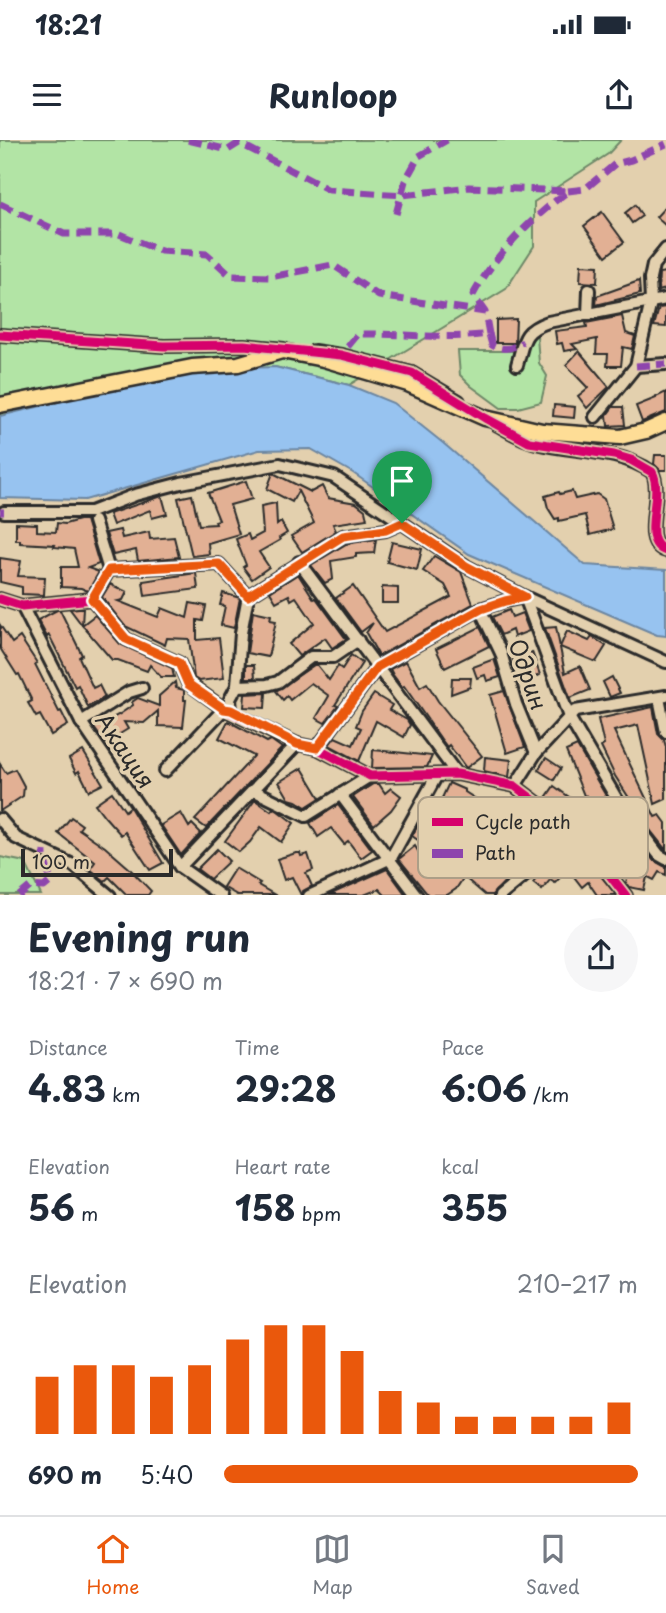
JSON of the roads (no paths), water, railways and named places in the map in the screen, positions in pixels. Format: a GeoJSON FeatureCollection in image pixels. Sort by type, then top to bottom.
{"type":"FeatureCollection","features":[{"type":"Feature","properties":{"kind":"main road"},"geometry":{"type":"LineString","coordinates":[[0,405],[192,367],[239,364],[282,351],[323,359],[408,384],[485,418],[542,431],[620,437],[646,431],[666,422]]}},
{"type":"Feature","properties":{"kind":"street"},"geometry":{"type":"LineString","coordinates":[[595,417],[636,366],[651,302],[650,279],[653,265],[666,249]]}},
{"type":"Feature","properties":{"kind":"street"},"geometry":{"type":"LineString","coordinates":[[588,315],[589,290]]}},
{"type":"Feature","properties":{"kind":"street"},"geometry":{"type":"LineString","coordinates":[[516,365],[523,342],[532,327],[666,299]]}},
{"type":"Feature","properties":{"kind":"street"},"geometry":{"type":"LineString","coordinates":[[0,335],[164,346],[244,345],[324,352],[412,373],[529,442],[614,455],[660,475],[652,538],[657,548],[666,551]]}},
{"type":"Feature","properties":{"kind":"street"},"geometry":{"type":"LineString","coordinates":[[636,366],[666,365]]}},
{"type":"Feature","properties":{"kind":"street"},"geometry":{"type":"LineString","coordinates":[[5,512],[91,512],[135,495],[181,483],[280,464],[334,477],[466,566],[525,597],[666,662]]}},
{"type":"Feature","properties":{"kind":"street"},"geometry":{"type":"LineString","coordinates":[[92,599],[109,570],[94,521]]}},
{"type":"Feature","properties":{"kind":"street"},"geometry":{"type":"LineString","coordinates":[[165,772],[227,710],[237,686],[241,634],[248,596],[343,536],[386,530],[402,523]]}},
{"type":"Feature","properties":{"kind":"street"},"geometry":{"type":"LineString","coordinates":[[299,562],[457,774]]}},
{"type":"Feature","properties":{"kind":"street"},"geometry":{"type":"LineString","coordinates":[[109,570],[219,564],[248,596]]}},
{"type":"Feature","properties":{"kind":"street"},"geometry":{"type":"LineString","coordinates":[[317,748],[377,667],[481,609],[525,597]]}},
{"type":"Feature","properties":{"kind":"street"},"geometry":{"type":"LineString","coordinates":[[525,597],[569,716],[616,797]]}},
{"type":"Feature","properties":{"kind":"street"},"geometry":{"type":"LineString","coordinates":[[0,599],[22,606],[92,599]]}},
{"type":"Feature","properties":{"kind":"street"},"geometry":{"type":"LineString","coordinates":[[92,599],[126,639],[179,663],[188,684],[227,710],[297,744],[317,748],[370,776],[457,774],[515,786],[530,797]]}},
{"type":"Feature","properties":{"kind":"street","name":"Акация"},"geometry":{"type":"LineString","coordinates":[[22,606],[81,722],[180,867],[221,895]]}},
{"type":"Feature","properties":{"kind":"street","name":"Одрин"},"geometry":{"type":"LineString","coordinates":[[481,609],[501,653],[516,705],[536,753]]}},
{"type":"Feature","properties":{"kind":"street"},"geometry":{"type":"LineString","coordinates":[[237,686],[278,682],[311,657],[333,657],[358,640]]}},
{"type":"Feature","properties":{"kind":"street"},"geometry":{"type":"LineString","coordinates":[[81,722],[129,692],[142,688]]}},
{"type":"Feature","properties":{"kind":"street"},"geometry":{"type":"LineString","coordinates":[[515,786],[536,753],[575,711],[663,697],[666,732]]}},
{"type":"Feature","properties":{"kind":"street"},"geometry":{"type":"LineString","coordinates":[[180,867],[297,744]]}},
{"type":"Feature","properties":{"kind":"street"},"geometry":{"type":"LineString","coordinates":[[425,797],[437,775]]}},
{"type":"Feature","properties":{"kind":"street"},"geometry":{"type":"LineString","coordinates":[[253,790],[306,816],[370,776]]}},
{"type":"Feature","properties":{"kind":"street"},"geometry":{"type":"LineString","coordinates":[[340,794],[417,895]]}},
{"type":"Feature","properties":{"kind":"street"},"geometry":{"type":"LineString","coordinates":[[309,895],[391,858],[418,809]]}},
{"type":"Feature","properties":{"kind":"street"},"geometry":{"type":"LineString","coordinates":[[0,819],[16,838],[73,864],[110,895]]}},
{"type":"Feature","properties":{"kind":"street"},"geometry":{"type":"LineString","coordinates":[[648,841],[659,855],[666,859]]}},
{"type":"Feature","properties":{"kind":"street"},"geometry":{"type":"LineString","coordinates":[[500,895],[521,878]]}},
{"type":"Feature","properties":{"kind":"street"},"geometry":{"type":"LineString","coordinates":[[613,878],[626,895]]}},
{"type":"Feature","properties":{"kind":"water"},"geometry":{"type":"Polygon","coordinates":[[[275,367],[349,385],[393,403],[585,565],[666,570],[666,636],[657,635],[469,554],[353,473],[311,449],[259,450],[85,500],[0,498],[0,416],[189,370],[275,367]]]}}]}
